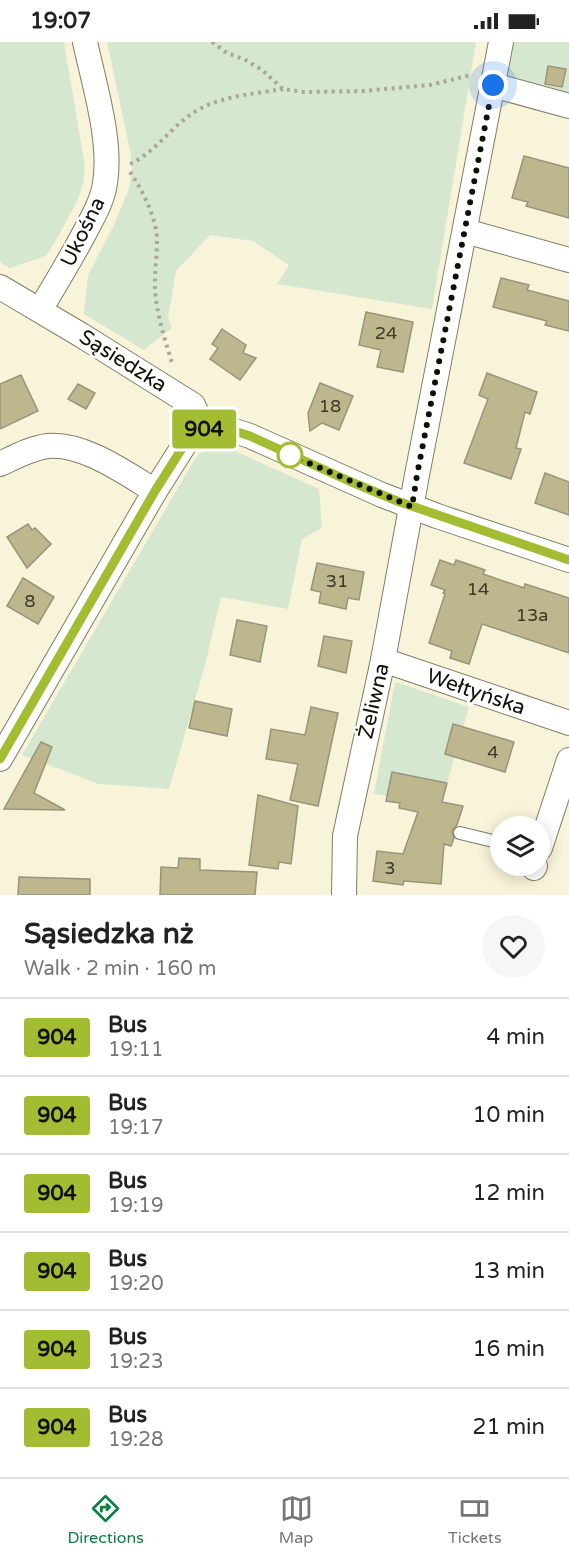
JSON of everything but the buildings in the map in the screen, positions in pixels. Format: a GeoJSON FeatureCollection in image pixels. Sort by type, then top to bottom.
{"type":"FeatureCollection","features":[{"type":"Feature","properties":{"kind":"street","name":"Ukośna"},"geometry":{"type":"LineString","coordinates":[[40,310],[95,212],[105,185],[107,157],[102,121],[85,42]]}},
{"type":"Feature","properties":{"kind":"street","name":"Żeliwna"},"geometry":{"type":"LineString","coordinates":[[344,895],[345,836],[383,660],[465,231],[485,79],[501,42]]}},
{"type":"Feature","properties":{"kind":"street"},"geometry":{"type":"LineString","coordinates":[[485,79],[569,106]]}},
{"type":"Feature","properties":{"kind":"street"},"geometry":{"type":"LineString","coordinates":[[465,231],[569,260]]}},
{"type":"Feature","properties":{"kind":"street","name":"Sąsiedzka"},"geometry":{"type":"LineString","coordinates":[[0,287],[193,405],[201,430]]}},
{"type":"Feature","properties":{"kind":"street"},"geometry":{"type":"LineString","coordinates":[[0,759],[155,491],[186,442],[201,430],[212,426],[250,436],[412,507],[569,560]]}},
{"type":"Feature","properties":{"kind":"street"},"geometry":{"type":"LineString","coordinates":[[0,464],[48,446],[66,447],[94,456],[155,491]]}},
{"type":"Feature","properties":{"kind":"street","name":"Wełtyńska"},"geometry":{"type":"LineString","coordinates":[[383,660],[569,723]]}},
{"type":"Feature","properties":{"kind":"street"},"geometry":{"type":"LineString","coordinates":[[550,818],[569,760]]}},
{"type":"Feature","properties":{"kind":"lane"},"geometry":{"type":"LineString","coordinates":[[460,833],[490,840]]}},
{"type":"Feature","properties":{"kind":"path"},"geometry":{"type":"LineString","coordinates":[[212,42],[227,53],[244,59],[262,70],[283,89]]}},
{"type":"Feature","properties":{"kind":"path"},"geometry":{"type":"LineString","coordinates":[[173,366],[155,298],[156,225],[132,175],[124,166],[140,160],[190,115],[217,101],[283,89],[303,92],[363,91],[485,79]]}},
{"type":"Feature","properties":{"kind":"green space"},"geometry":{"type":"Polygon","coordinates":[[[0,42],[64,42],[85,167],[83,184],[77,201],[46,256],[10,268],[0,262],[0,42]]]}},
{"type":"Feature","properties":{"kind":"green space"},"geometry":{"type":"Polygon","coordinates":[[[107,42],[476,42],[432,309],[277,284],[289,265],[253,241],[210,235],[176,271],[168,318],[172,328],[144,350],[84,314],[88,275],[113,227],[129,189],[132,167],[107,42]]]}},
{"type":"Feature","properties":{"kind":"green space"},"geometry":{"type":"Polygon","coordinates":[[[514,42],[569,42],[569,101],[505,79],[514,42]]]}},
{"type":"Feature","properties":{"kind":"green space"},"geometry":{"type":"Polygon","coordinates":[[[226,447],[319,489],[322,528],[302,539],[288,609],[221,597],[205,665],[169,789],[99,784],[22,755],[196,457],[206,449],[226,447]]]}},
{"type":"Feature","properties":{"kind":"green space"},"geometry":{"type":"Polygon","coordinates":[[[395,682],[469,707],[443,798],[430,779],[393,772],[387,796],[374,794],[395,682]]]}},
{"type":"Feature","properties":{"kind":"bus line","name":"904"},"geometry":{"type":"LineString","coordinates":[[0,759],[155,491],[186,442],[197,432],[212,426],[250,436],[397,501],[569,560]]}},
{"type":"Feature","properties":{"kind":"route"},"geometry":{"type":"LineString","coordinates":[[290,455],[412,507],[493,85]]}}]}
